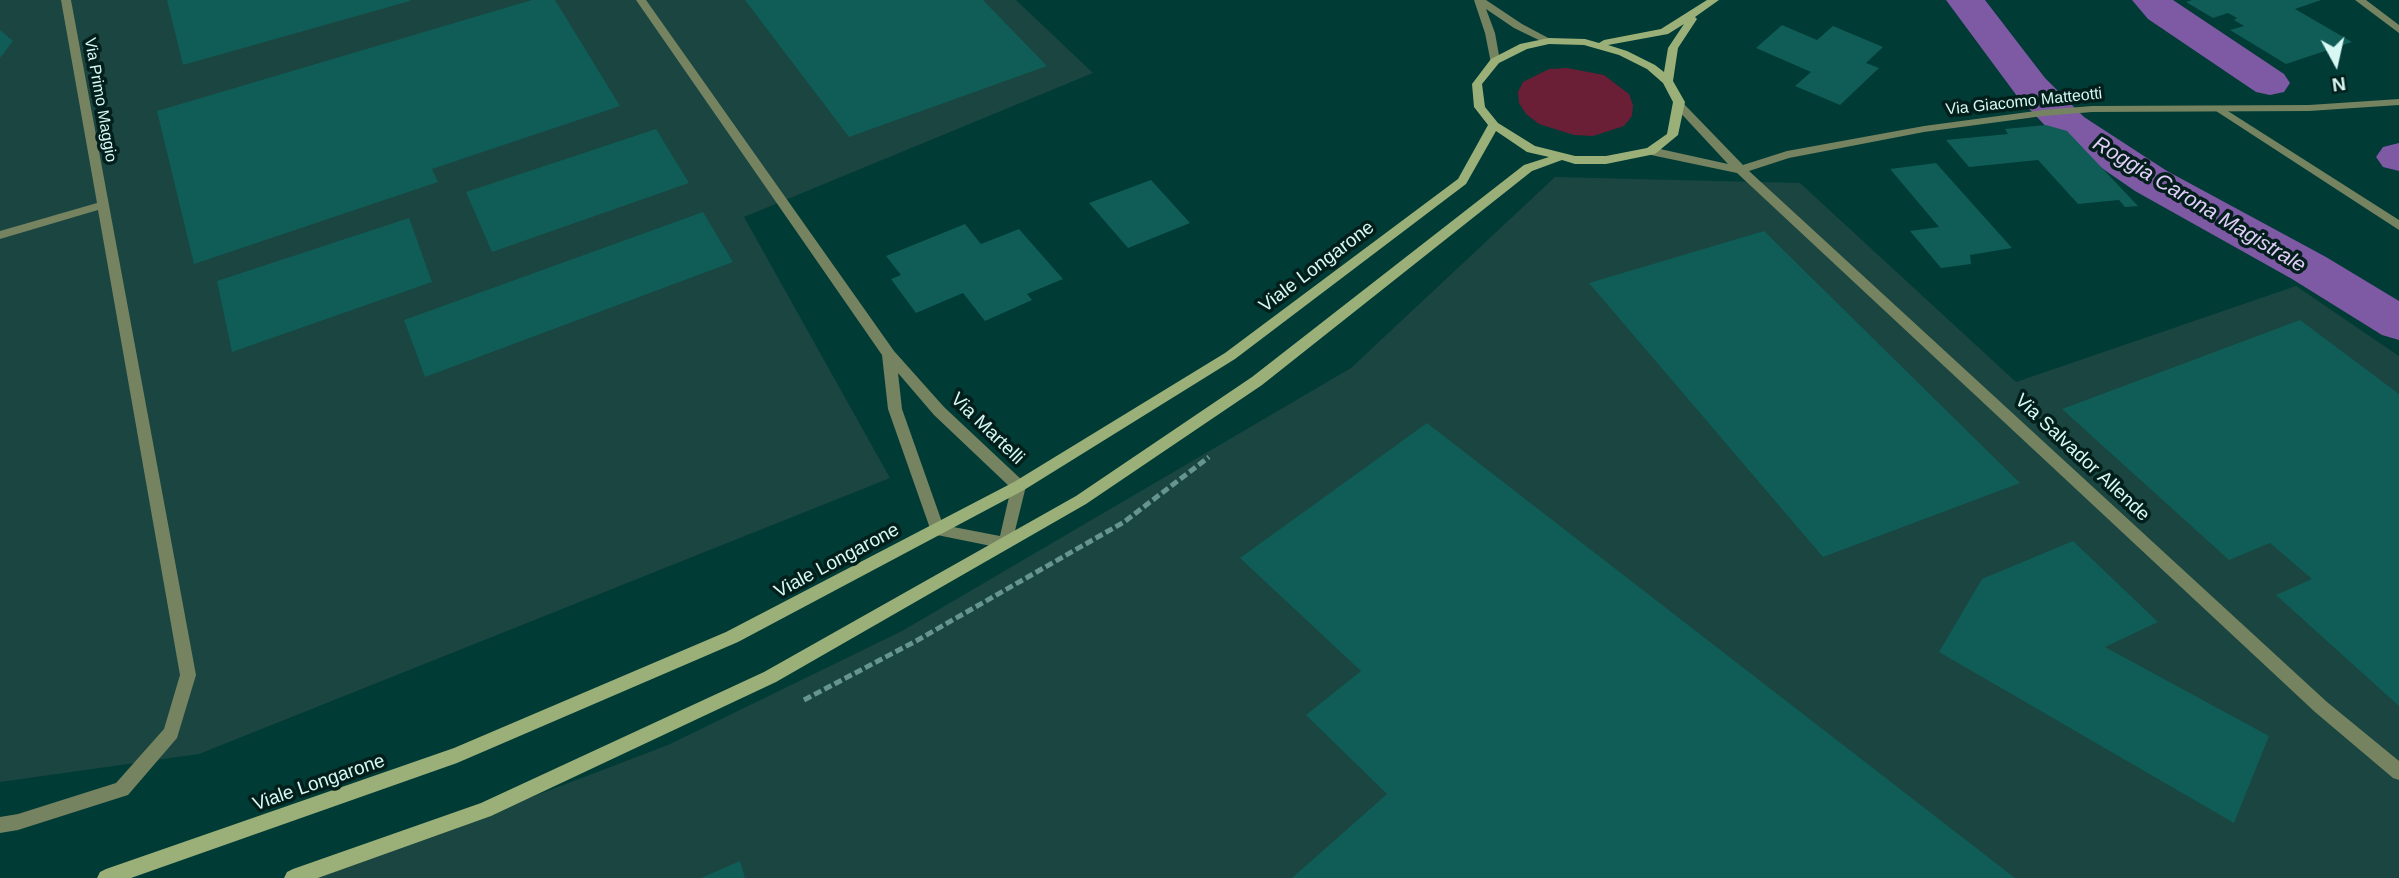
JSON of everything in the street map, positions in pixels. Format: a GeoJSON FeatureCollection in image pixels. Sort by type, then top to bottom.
{"type":"FeatureCollection","features":[{"type":"Feature","properties":{"kind":"main road"},"geometry":{"type":"LineString","coordinates":[[1585,43],[1635,58],[1668,81],[1680,106],[1672,135],[1651,151],[1605,160],[1561,158],[1531,149],[1494,125],[1480,107],[1477,84],[1495,61],[1524,46],[1549,41],[1615,43],[1649,36],[1694,16],[1714,0]]}},
{"type":"Feature","properties":{"kind":"main road"},"geometry":{"type":"LineString","coordinates":[[1668,81],[1673,48],[1694,16]]}},
{"type":"Feature","properties":{"kind":"main road","name":"Viale Longarone"},"geometry":{"type":"LineString","coordinates":[[106,878],[457,755],[732,637],[1019,486],[1230,356],[1361,259],[1462,181],[1494,125]]}},
{"type":"Feature","properties":{"kind":"main road"},"geometry":{"type":"LineString","coordinates":[[293,878],[485,810],[771,677],[1081,500],[1257,381],[1528,168],[1561,158]]}},
{"type":"Feature","properties":{"kind":"street","name":"Via Primo Maggio"},"geometry":{"type":"LineString","coordinates":[[0,825],[18,822],[122,789],[171,733],[188,675],[66,0]]}},
{"type":"Feature","properties":{"kind":"street","name":"Via Martelli"},"geometry":{"type":"LineString","coordinates":[[641,0],[889,354],[939,411],[1019,486],[1006,543]]}},
{"type":"Feature","properties":{"kind":"street"},"geometry":{"type":"LineString","coordinates":[[1478,0],[1518,26],[1549,41]]}},
{"type":"Feature","properties":{"kind":"street"},"geometry":{"type":"LineString","coordinates":[[1478,0],[1490,33],[1495,61]]}},
{"type":"Feature","properties":{"kind":"street"},"geometry":{"type":"LineString","coordinates":[[2360,0],[2399,30]]}},
{"type":"Feature","properties":{"kind":"street","name":"Via Giacomo Matteotti"},"geometry":{"type":"LineString","coordinates":[[1741,170],[1787,155],[1924,129],[2043,113],[2092,109],[2220,109],[2399,102]]}},
{"type":"Feature","properties":{"kind":"street","name":"Via Salvador Allende"},"geometry":{"type":"LineString","coordinates":[[1680,106],[1741,170],[2320,707],[2399,772]]}},
{"type":"Feature","properties":{"kind":"street"},"geometry":{"type":"LineString","coordinates":[[2220,109],[2399,226]]}},
{"type":"Feature","properties":{"kind":"street"},"geometry":{"type":"LineString","coordinates":[[1651,151],[1741,170]]}},
{"type":"Feature","properties":{"kind":"street"},"geometry":{"type":"LineString","coordinates":[[0,235],[102,205]]}},
{"type":"Feature","properties":{"kind":"street","name":"Via Martelli"},"geometry":{"type":"LineString","coordinates":[[889,354],[895,409],[937,530]]}},
{"type":"Feature","properties":{"kind":"street"},"geometry":{"type":"LineString","coordinates":[[937,530],[1006,543]]}},
{"type":"Feature","properties":{"kind":"shaded area"},"geometry":{"type":"Polygon","coordinates":[[[0,0],[1016,0],[1093,73],[744,217],[890,478],[199,754],[0,782],[0,0]]]}},
{"type":"Feature","properties":{"kind":"shaded area"},"geometry":{"type":"Polygon","coordinates":[[[1567,68],[1604,75],[1629,94],[1633,105],[1632,116],[1624,126],[1593,136],[1574,135],[1539,124],[1526,114],[1519,103],[1518,92],[1523,82],[1549,69],[1567,68]]]}},
{"type":"Feature","properties":{"kind":"shaded area"},"geometry":{"type":"Polygon","coordinates":[[[1555,177],[1800,183],[2016,382],[2296,286],[2399,356],[2399,878],[319,878],[668,745],[902,631],[1351,368],[1555,177]]]}},
{"type":"Feature","properties":{"kind":"building"},"geometry":{"type":"Polygon","coordinates":[[[167,0],[410,0],[410,1],[183,65],[167,0]]]}},
{"type":"Feature","properties":{"kind":"building"},"geometry":{"type":"Polygon","coordinates":[[[532,0],[555,0],[620,106],[432,169],[438,182],[194,264],[157,111],[532,0]]]}},
{"type":"Feature","properties":{"kind":"building"},"geometry":{"type":"Polygon","coordinates":[[[745,0],[983,0],[1047,66],[849,137],[745,0]]]}},
{"type":"Feature","properties":{"kind":"building"},"geometry":{"type":"Polygon","coordinates":[[[2321,0],[2295,9],[2352,42],[2286,64],[2230,30],[2244,26],[2234,20],[2237,18],[2228,13],[2213,18],[2186,2],[2321,0]]]}},
{"type":"Feature","properties":{"kind":"building"},"geometry":{"type":"Polygon","coordinates":[[[1782,25],[1817,40],[1833,26],[1883,47],[1866,63],[1879,68],[1840,105],[1795,86],[1811,72],[1756,48],[1782,25]]]}},
{"type":"Feature","properties":{"kind":"building"},"geometry":{"type":"Polygon","coordinates":[[[0,30],[13,41],[0,58],[0,30]]]}},
{"type":"Feature","properties":{"kind":"building"},"geometry":{"type":"Polygon","coordinates":[[[2046,125],[2067,131],[2138,206],[2125,207],[2119,200],[2078,204],[2038,160],[1969,167],[1946,140],[2008,134],[2005,129],[2046,125]]]}},
{"type":"Feature","properties":{"kind":"building"},"geometry":{"type":"Polygon","coordinates":[[[656,129],[689,183],[492,252],[466,192],[656,129]]]}},
{"type":"Feature","properties":{"kind":"building"},"geometry":{"type":"Polygon","coordinates":[[[1936,163],[2012,248],[1970,255],[1971,264],[1941,268],[1910,231],[1939,227],[1890,169],[1936,163]]]}},
{"type":"Feature","properties":{"kind":"building"},"geometry":{"type":"Polygon","coordinates":[[[1151,180],[1190,223],[1128,248],[1089,203],[1151,180]]]}},
{"type":"Feature","properties":{"kind":"building"},"geometry":{"type":"Polygon","coordinates":[[[703,212],[733,262],[425,377],[404,320],[703,212]]]}},
{"type":"Feature","properties":{"kind":"building"},"geometry":{"type":"Polygon","coordinates":[[[409,218],[432,282],[232,352],[217,281],[409,218]]]}},
{"type":"Feature","properties":{"kind":"building"},"geometry":{"type":"Polygon","coordinates":[[[965,224],[981,244],[1019,229],[1063,279],[1027,294],[1032,300],[985,321],[963,293],[916,313],[891,279],[901,275],[886,256],[965,224]]]}},
{"type":"Feature","properties":{"kind":"building"},"geometry":{"type":"Polygon","coordinates":[[[1764,231],[2020,483],[1823,557],[1589,283],[1764,231]]]}},
{"type":"Feature","properties":{"kind":"building"},"geometry":{"type":"Polygon","coordinates":[[[2300,320],[2399,394],[2399,706],[2276,595],[2312,579],[2270,543],[2229,560],[2062,409],[2300,320]]]}},
{"type":"Feature","properties":{"kind":"building"},"geometry":{"type":"Polygon","coordinates":[[[1427,423],[2015,878],[1292,878],[1387,794],[1306,715],[1361,671],[1240,558],[1427,423]]]}},
{"type":"Feature","properties":{"kind":"building"},"geometry":{"type":"Polygon","coordinates":[[[2073,541],[2158,622],[2105,647],[2269,736],[2234,823],[1939,652],[1982,579],[2073,541]]]}},
{"type":"Feature","properties":{"kind":"building"},"geometry":{"type":"Polygon","coordinates":[[[740,861],[745,878],[701,878],[740,861]]]}},
{"type":"Feature","properties":{"kind":"waterway","name":"Roggia Carona Magistrale"},"geometry":{"type":"LineString","coordinates":[[1965,0],[2031,87],[2069,126],[2151,181],[2309,268],[2399,323]]}},
{"type":"Feature","properties":{"kind":"waterway"},"geometry":{"type":"LineString","coordinates":[[2151,0],[2162,11],[2270,83]]}}]}
